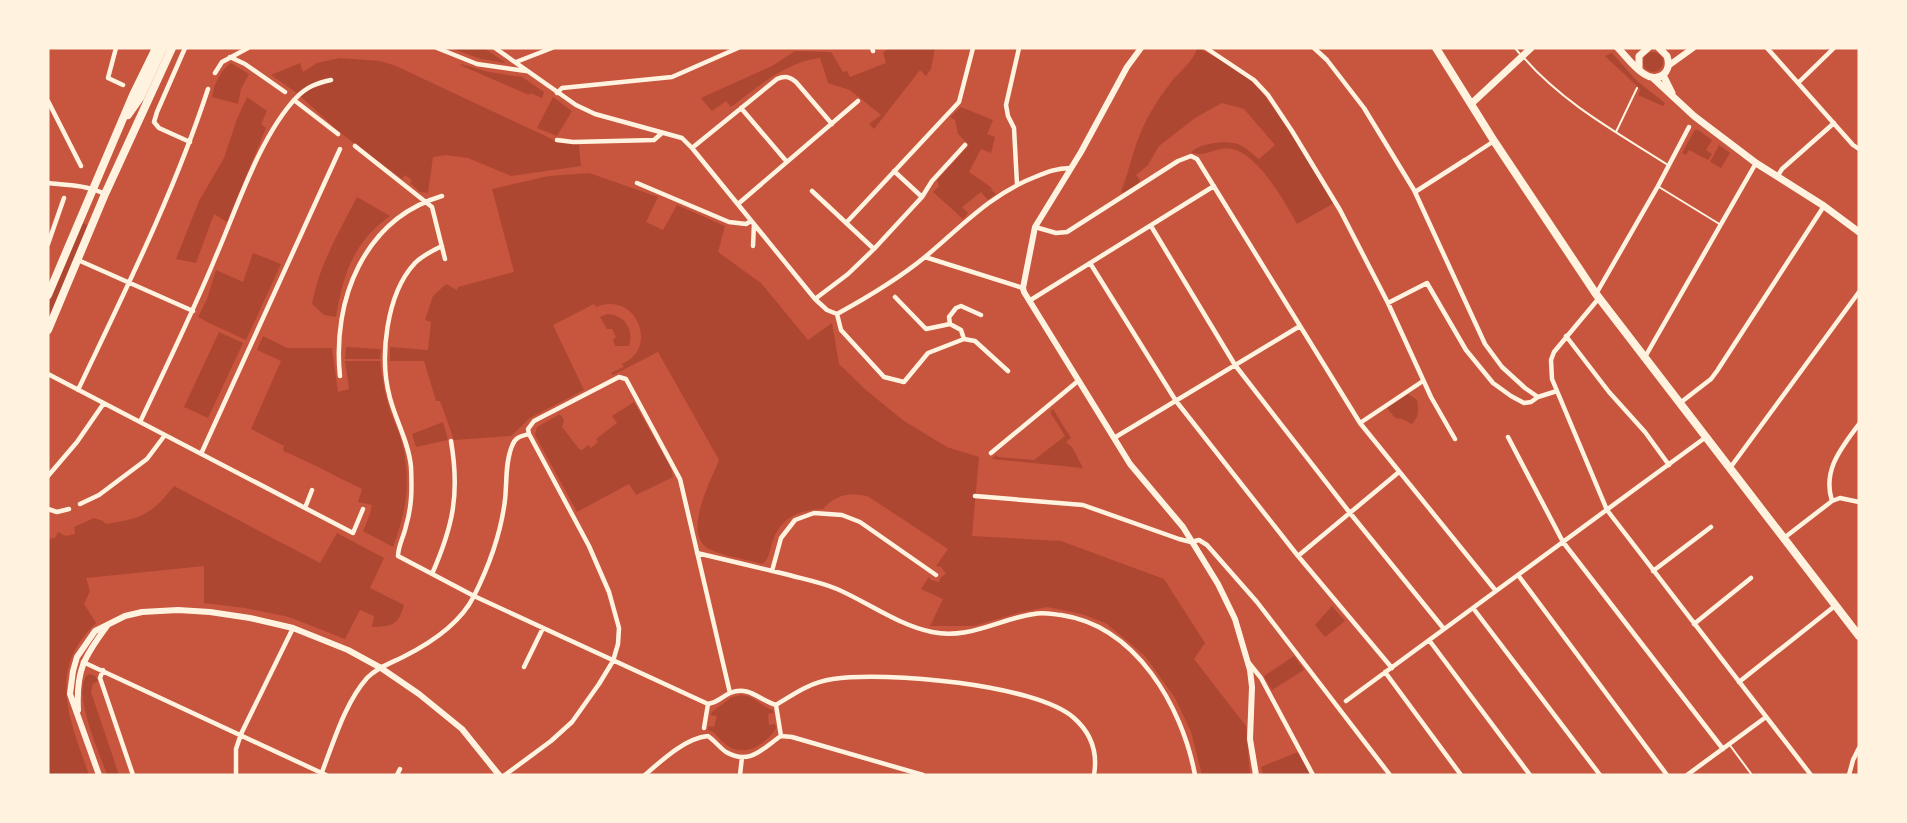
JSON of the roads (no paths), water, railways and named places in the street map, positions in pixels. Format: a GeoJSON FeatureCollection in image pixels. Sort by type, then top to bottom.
{"type":"FeatureCollection","features":[{"type":"Feature","properties":{"kind":"main road"},"geometry":{"type":"LineString","coordinates":[[48,295],[149,62],[159,48]]}},
{"type":"Feature","properties":{"kind":"main road"},"geometry":{"type":"LineString","coordinates":[[119,129],[140,98],[159,48]]}},
{"type":"Feature","properties":{"kind":"main road"},"geometry":{"type":"LineString","coordinates":[[48,330],[105,194],[172,48]]}},
{"type":"Feature","properties":{"kind":"main road"},"geometry":{"type":"LineString","coordinates":[[1436,48],[1494,141],[1598,296],[1859,636]]}},
{"type":"Feature","properties":{"kind":"main road"},"geometry":{"type":"LineString","coordinates":[[1472,104],[1531,48]]}},
{"type":"Feature","properties":{"kind":"main road"},"geometry":{"type":"LineString","coordinates":[[1618,48],[1643,74],[1653,78],[1694,116],[1756,163],[1824,206],[1859,232]]}},
{"type":"Feature","properties":{"kind":"main road"},"geometry":{"type":"LineString","coordinates":[[1640,70],[1639,56],[1646,48]]}},
{"type":"Feature","properties":{"kind":"main road"},"geometry":{"type":"LineString","coordinates":[[1653,78],[1663,75],[1668,66],[1667,56],[1660,48]]}},
{"type":"Feature","properties":{"kind":"main road"},"geometry":{"type":"LineString","coordinates":[[1663,75],[1675,98]]}},
{"type":"Feature","properties":{"kind":"street"},"geometry":{"type":"LineString","coordinates":[[116,48],[108,78],[123,86]]}},
{"type":"Feature","properties":{"kind":"street"},"geometry":{"type":"LineString","coordinates":[[185,48],[154,122],[159,128],[190,142]]}},
{"type":"Feature","properties":{"kind":"street"},"geometry":{"type":"LineString","coordinates":[[216,73],[222,62],[248,48]]}},
{"type":"Feature","properties":{"kind":"street"},"geometry":{"type":"LineString","coordinates":[[437,48],[477,64],[528,71]]}},
{"type":"Feature","properties":{"kind":"street"},"geometry":{"type":"LineString","coordinates":[[495,48],[576,105],[595,114],[682,138],[815,299],[827,310],[837,314]]}},
{"type":"Feature","properties":{"kind":"street"},"geometry":{"type":"LineString","coordinates":[[516,62],[552,48]]}},
{"type":"Feature","properties":{"kind":"street"},"geometry":{"type":"LineString","coordinates":[[557,93],[562,88],[672,77],[738,48]]}},
{"type":"Feature","properties":{"kind":"street"},"geometry":{"type":"LineString","coordinates":[[846,223],[959,102],[973,48]]}},
{"type":"Feature","properties":{"kind":"street"},"geometry":{"type":"LineString","coordinates":[[1017,184],[1014,128],[1006,105],[1019,48]]}},
{"type":"Feature","properties":{"kind":"street"},"geometry":{"type":"LineString","coordinates":[[1141,48],[1127,67],[1035,227],[1023,288],[1130,464],[1183,527],[1218,584],[1235,620],[1248,661],[1251,681],[1250,740],[1256,775]]}},
{"type":"Feature","properties":{"kind":"street"},"geometry":{"type":"LineString","coordinates":[[1206,48],[1254,80],[1268,96],[1309,158],[1340,210],[1388,303],[1423,381],[1455,439]]}},
{"type":"Feature","properties":{"kind":"street"},"geometry":{"type":"LineString","coordinates":[[1314,48],[1327,60],[1364,108],[1415,192],[1485,344],[1502,367],[1538,397]]}},
{"type":"Feature","properties":{"kind":"street"},"geometry":{"type":"LineString","coordinates":[[1668,66],[1693,48]]}},
{"type":"Feature","properties":{"kind":"street"},"geometry":{"type":"LineString","coordinates":[[1767,48],[1859,149]]}},
{"type":"Feature","properties":{"kind":"street"},"geometry":{"type":"LineString","coordinates":[[1799,82],[1834,48]]}},
{"type":"Feature","properties":{"kind":"street"},"geometry":{"type":"LineString","coordinates":[[230,57],[245,64],[285,93]]}},
{"type":"Feature","properties":{"kind":"street"},"geometry":{"type":"LineString","coordinates":[[692,148],[783,76],[796,82],[832,124]]}},
{"type":"Feature","properties":{"kind":"street"},"geometry":{"type":"LineString","coordinates":[[140,422],[193,311],[267,139],[294,100],[305,89],[331,80]]}},
{"type":"Feature","properties":{"kind":"street"},"geometry":{"type":"LineString","coordinates":[[78,390],[129,283],[190,142],[208,89]]}},
{"type":"Feature","properties":{"kind":"street"},"geometry":{"type":"LineString","coordinates":[[294,100],[339,134]]}},
{"type":"Feature","properties":{"kind":"street"},"geometry":{"type":"LineString","coordinates":[[48,101],[81,166]]}},
{"type":"Feature","properties":{"kind":"street"},"geometry":{"type":"LineString","coordinates":[[738,204],[858,101]]}},
{"type":"Feature","properties":{"kind":"street"},"geometry":{"type":"LineString","coordinates":[[741,108],[787,162]]}},
{"type":"Feature","properties":{"kind":"street"},"geometry":{"type":"LineString","coordinates":[[1778,177],[1782,169],[1834,123]]}},
{"type":"Feature","properties":{"kind":"street"},"geometry":{"type":"LineString","coordinates":[[1689,127],[1598,296],[1554,352],[1551,360],[1552,379],[1607,510],[1811,775]]}},
{"type":"Feature","properties":{"kind":"street"},"geometry":{"type":"LineString","coordinates":[[557,140],[573,142],[654,140],[662,133]]}},
{"type":"Feature","properties":{"kind":"street"},"geometry":{"type":"LineString","coordinates":[[1415,192],[1494,141]]}},
{"type":"Feature","properties":{"kind":"street"},"geometry":{"type":"LineString","coordinates":[[815,299],[848,274],[874,249],[922,197],[932,181],[965,145]]}},
{"type":"Feature","properties":{"kind":"street"},"geometry":{"type":"LineString","coordinates":[[355,146],[432,207],[445,259]]}},
{"type":"Feature","properties":{"kind":"street"},"geometry":{"type":"LineString","coordinates":[[201,454],[340,149]]}},
{"type":"Feature","properties":{"kind":"street"},"geometry":{"type":"LineString","coordinates":[[1035,227],[1056,233],[1067,232],[1178,161],[1191,156],[1197,159],[1360,423],[1496,591]]}},
{"type":"Feature","properties":{"kind":"street"},"geometry":{"type":"LineString","coordinates":[[1645,357],[1756,163]]}},
{"type":"Feature","properties":{"kind":"street"},"geometry":{"type":"LineString","coordinates":[[837,314],[890,284],[989,201],[1017,184],[1058,168],[1070,168]]}},
{"type":"Feature","properties":{"kind":"street"},"geometry":{"type":"LineString","coordinates":[[894,171],[922,197]]}},
{"type":"Feature","properties":{"kind":"street"},"geometry":{"type":"LineString","coordinates":[[48,183],[93,188],[105,194]]}},
{"type":"Feature","properties":{"kind":"street"},"geometry":{"type":"LineString","coordinates":[[637,183],[729,222],[753,223]]}},
{"type":"Feature","properties":{"kind":"street"},"geometry":{"type":"LineString","coordinates":[[1029,301],[1214,186]]}},
{"type":"Feature","properties":{"kind":"street"},"geometry":{"type":"LineString","coordinates":[[812,191],[874,249]]}},
{"type":"Feature","properties":{"kind":"street"},"geometry":{"type":"LineString","coordinates":[[340,376],[339,350],[344,308],[361,258],[374,240],[404,213],[426,201],[442,196]]}},
{"type":"Feature","properties":{"kind":"street"},"geometry":{"type":"LineString","coordinates":[[48,244],[64,198]]}},
{"type":"Feature","properties":{"kind":"street"},"geometry":{"type":"LineString","coordinates":[[1680,403],[1711,379],[1717,371],[1824,206]]}},
{"type":"Feature","properties":{"kind":"street"},"geometry":{"type":"LineString","coordinates":[[753,223],[753,246]]}},
{"type":"Feature","properties":{"kind":"street"},"geometry":{"type":"LineString","coordinates":[[1151,226],[1235,365],[1444,629]]}},
{"type":"Feature","properties":{"kind":"street"},"geometry":{"type":"LineString","coordinates":[[442,246],[427,253],[416,262],[403,281],[394,300],[384,353],[390,398],[411,464],[412,501],[397,554],[399,558],[474,596],[708,704],[719,702],[730,693],[738,691],[752,692],[776,705]]}},
{"type":"Feature","properties":{"kind":"street"},"geometry":{"type":"LineString","coordinates":[[924,257],[1023,288]]}},
{"type":"Feature","properties":{"kind":"street"},"geometry":{"type":"LineString","coordinates":[[78,260],[193,311]]}},
{"type":"Feature","properties":{"kind":"street"},"geometry":{"type":"LineString","coordinates":[[1090,263],[1176,401],[1298,556],[1392,668]]}},
{"type":"Feature","properties":{"kind":"street"},"geometry":{"type":"LineString","coordinates":[[1388,303],[1427,283],[1466,350],[1493,382],[1510,396],[1524,403],[1557,392]]}},
{"type":"Feature","properties":{"kind":"street"},"geometry":{"type":"LineString","coordinates":[[1730,468],[1859,292]]}},
{"type":"Feature","properties":{"kind":"street"},"geometry":{"type":"LineString","coordinates":[[895,297],[926,329],[950,324],[961,330],[964,339]]}},
{"type":"Feature","properties":{"kind":"street"},"geometry":{"type":"LineString","coordinates":[[950,324],[949,317],[960,306],[981,315]]}},
{"type":"Feature","properties":{"kind":"street"},"geometry":{"type":"LineString","coordinates":[[837,314],[841,330],[884,377],[904,382],[928,352],[964,339],[975,341],[1008,371]]}},
{"type":"Feature","properties":{"kind":"street"},"geometry":{"type":"LineString","coordinates":[[1114,438],[1300,326]]}},
{"type":"Feature","properties":{"kind":"street"},"geometry":{"type":"LineString","coordinates":[[1566,336],[1609,392],[1645,432],[1669,465]]}},
{"type":"Feature","properties":{"kind":"street"},"geometry":{"type":"LineString","coordinates":[[48,374],[353,532],[363,508]]}},
{"type":"Feature","properties":{"kind":"street"},"geometry":{"type":"LineString","coordinates":[[506,775],[538,752],[572,722],[613,661],[618,644],[619,628],[609,592],[528,429],[534,421],[619,377],[626,379],[677,470],[730,693]]}},
{"type":"Feature","properties":{"kind":"street"},"geometry":{"type":"LineString","coordinates":[[991,453],[1078,381]]}},
{"type":"Feature","properties":{"kind":"street"},"geometry":{"type":"LineString","coordinates":[[1360,423],[1423,381]]}},
{"type":"Feature","properties":{"kind":"street"},"geometry":{"type":"LineString","coordinates":[[48,476],[77,442],[104,403]]}},
{"type":"Feature","properties":{"kind":"street"},"geometry":{"type":"LineString","coordinates":[[1832,501],[1829,490],[1830,472],[1835,457],[1859,424]]}},
{"type":"Feature","properties":{"kind":"street"},"geometry":{"type":"LineString","coordinates":[[83,662],[324,774],[353,700],[368,677],[412,652],[449,627],[465,612],[488,565],[498,533],[505,501],[512,445],[518,437],[529,434]]}},
{"type":"Feature","properties":{"kind":"street"},"geometry":{"type":"LineString","coordinates":[[80,504],[99,495],[147,459],[165,435]]}},
{"type":"Feature","properties":{"kind":"street"},"geometry":{"type":"LineString","coordinates":[[1508,437],[1563,542],[1722,748]]}},
{"type":"Feature","properties":{"kind":"street"},"geometry":{"type":"LineString","coordinates":[[1346,701],[1706,437]]}},
{"type":"Feature","properties":{"kind":"street"},"geometry":{"type":"LineString","coordinates":[[432,574],[445,544],[453,510],[455,465],[451,441]]}},
{"type":"Feature","properties":{"kind":"street"},"geometry":{"type":"LineString","coordinates":[[1298,556],[1399,472]]}},
{"type":"Feature","properties":{"kind":"street"},"geometry":{"type":"LineString","coordinates":[[305,508],[312,490]]}},
{"type":"Feature","properties":{"kind":"street"},"geometry":{"type":"LineString","coordinates":[[975,496],[1083,505],[1179,539],[1191,542],[1199,540],[1207,545],[1257,602],[1390,775]]}},
{"type":"Feature","properties":{"kind":"street"},"geometry":{"type":"LineString","coordinates":[[1784,538],[1832,501],[1840,498],[1859,502]]}},
{"type":"Feature","properties":{"kind":"street"},"geometry":{"type":"LineString","coordinates":[[48,508],[57,512],[69,509]]}},
{"type":"Feature","properties":{"kind":"street"},"geometry":{"type":"LineString","coordinates":[[772,571],[781,538],[795,520],[814,513],[842,515],[860,522],[936,575]]}},
{"type":"Feature","properties":{"kind":"street"},"geometry":{"type":"LineString","coordinates":[[1653,571],[1711,526]]}},
{"type":"Feature","properties":{"kind":"street"},"geometry":{"type":"LineString","coordinates":[[697,553],[817,582],[837,589],[914,627],[933,632],[953,634],[973,632],[1037,613],[1077,618],[1094,625],[1110,633],[1133,651],[1157,683],[1185,737],[1195,775]]}},
{"type":"Feature","properties":{"kind":"street"},"geometry":{"type":"LineString","coordinates":[[1518,575],[1667,775]]}},
{"type":"Feature","properties":{"kind":"street"},"geometry":{"type":"LineString","coordinates":[[1694,624],[1751,578]]}},
{"type":"Feature","properties":{"kind":"street"},"geometry":{"type":"LineString","coordinates":[[1739,682],[1836,605]]}},
{"type":"Feature","properties":{"kind":"street"},"geometry":{"type":"LineString","coordinates":[[1473,608],[1600,775]]}},
{"type":"Feature","properties":{"kind":"street"},"geometry":{"type":"LineString","coordinates":[[99,775],[70,694],[77,657],[94,631],[125,616],[142,612],[178,610],[250,618],[292,628],[348,650],[381,668],[419,694],[462,729],[499,775]]}},
{"type":"Feature","properties":{"kind":"street"},"geometry":{"type":"LineString","coordinates":[[79,719],[78,692],[83,662],[89,650],[109,625]]}},
{"type":"Feature","properties":{"kind":"street"},"geometry":{"type":"LineString","coordinates":[[236,775],[236,749],[241,734],[292,628]]}},
{"type":"Feature","properties":{"kind":"street"},"geometry":{"type":"LineString","coordinates":[[524,667],[543,628]]}},
{"type":"Feature","properties":{"kind":"street"},"geometry":{"type":"LineString","coordinates":[[1429,640],[1530,775]]}},
{"type":"Feature","properties":{"kind":"street"},"geometry":{"type":"LineString","coordinates":[[1248,661],[1261,678],[1313,775]]}},
{"type":"Feature","properties":{"kind":"street"},"geometry":{"type":"LineString","coordinates":[[103,670],[100,678],[132,775]]}},
{"type":"Feature","properties":{"kind":"street"},"geometry":{"type":"LineString","coordinates":[[1385,672],[1461,775]]}},
{"type":"Feature","properties":{"kind":"street"},"geometry":{"type":"LineString","coordinates":[[776,705],[810,684],[855,676],[930,679],[1008,693],[1039,700],[1073,717],[1086,730],[1093,742],[1096,754],[1094,775]]}},
{"type":"Feature","properties":{"kind":"street"},"geometry":{"type":"LineString","coordinates":[[704,728],[708,704]]}},
{"type":"Feature","properties":{"kind":"street"},"geometry":{"type":"LineString","coordinates":[[776,705],[781,736]]}},
{"type":"Feature","properties":{"kind":"street"},"geometry":{"type":"LineString","coordinates":[[1687,775],[1766,717]]}},
{"type":"Feature","properties":{"kind":"street"},"geometry":{"type":"LineString","coordinates":[[645,775],[682,746],[699,738],[708,736],[728,753],[742,757],[764,751],[781,736],[792,737],[923,775]]}},
{"type":"Feature","properties":{"kind":"street"},"geometry":{"type":"LineString","coordinates":[[1849,775],[1859,748]]}},
{"type":"Feature","properties":{"kind":"street"},"geometry":{"type":"LineString","coordinates":[[740,775],[742,757]]}},
{"type":"Feature","properties":{"kind":"street"},"geometry":{"type":"LineString","coordinates":[[397,775],[400,769]]}},
{"type":"Feature","properties":{"kind":"lane"},"geometry":{"type":"LineString","coordinates":[[1515,48],[1535,70],[1573,104],[1668,165]]}},
{"type":"Feature","properties":{"kind":"lane"},"geometry":{"type":"LineString","coordinates":[[1616,132],[1637,88]]}},
{"type":"Feature","properties":{"kind":"lane"},"geometry":{"type":"LineString","coordinates":[[1658,186],[1721,225]]}},
{"type":"Feature","properties":{"kind":"lane"},"geometry":{"type":"LineString","coordinates":[[1729,744],[1752,775]]}}]}
